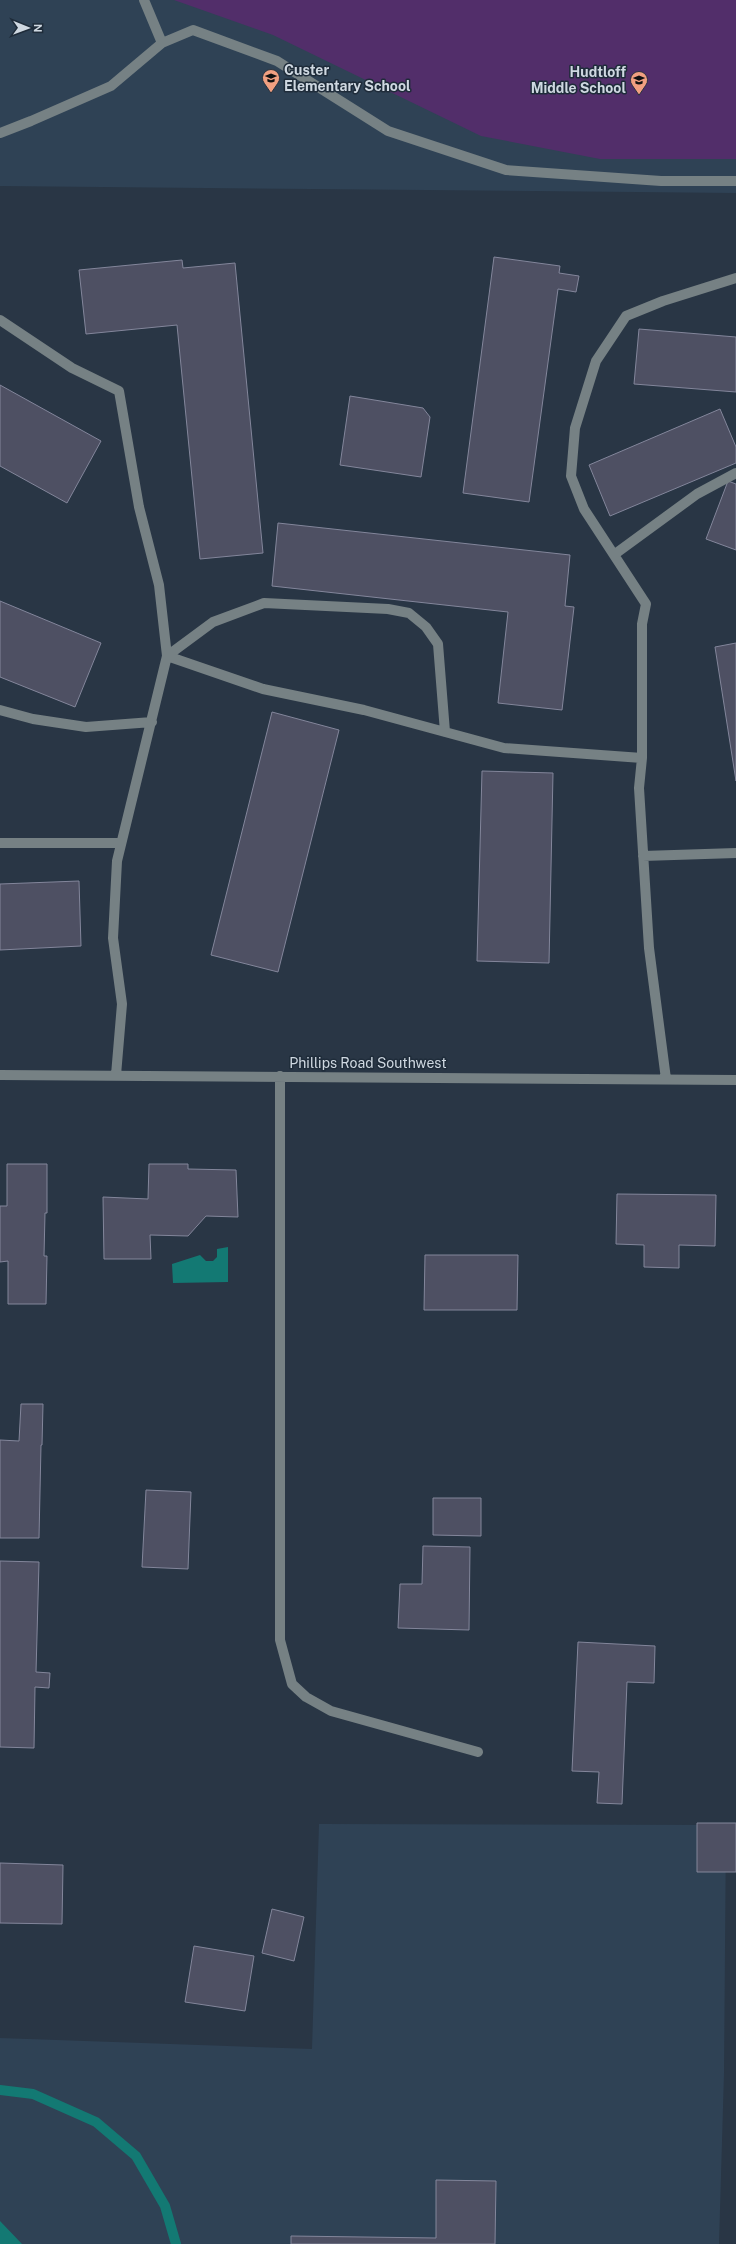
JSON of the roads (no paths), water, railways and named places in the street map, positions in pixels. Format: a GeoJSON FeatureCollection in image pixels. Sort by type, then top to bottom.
{"type":"FeatureCollection","features":[{"type":"Feature","properties":{"kind":"street"},"geometry":{"type":"LineString","coordinates":[[144,0],[162,43]]}},
{"type":"Feature","properties":{"kind":"street"},"geometry":{"type":"LineString","coordinates":[[0,133],[31,122],[111,86],[162,43],[193,30],[277,61],[388,131],[506,170],[662,181],[736,180]]}},
{"type":"Feature","properties":{"kind":"street"},"geometry":{"type":"LineString","coordinates":[[666,1079],[649,948],[639,788],[642,758],[642,624],[646,604],[615,554],[584,509],[571,476],[575,428],[596,361],[626,316],[663,301],[736,278]]}},
{"type":"Feature","properties":{"kind":"street"},"geometry":{"type":"LineString","coordinates":[[0,320],[72,368],[119,391],[139,507],[159,585],[167,656],[117,861],[113,938],[122,1004],[116,1075]]}},
{"type":"Feature","properties":{"kind":"street"},"geometry":{"type":"LineString","coordinates":[[615,554],[697,494],[736,473]]}},
{"type":"Feature","properties":{"kind":"street"},"geometry":{"type":"LineString","coordinates":[[167,656],[213,622],[264,603],[388,609],[408,612],[426,627],[438,644],[445,732]]}},
{"type":"Feature","properties":{"kind":"street"},"geometry":{"type":"LineString","coordinates":[[167,656],[263,689],[364,710],[504,748],[642,758]]}},
{"type":"Feature","properties":{"kind":"street"},"geometry":{"type":"LineString","coordinates":[[0,710],[33,719],[86,727],[152,722]]}},
{"type":"Feature","properties":{"kind":"street"},"geometry":{"type":"LineString","coordinates":[[0,843],[121,843]]}},
{"type":"Feature","properties":{"kind":"street"},"geometry":{"type":"LineString","coordinates":[[643,856],[736,854]]}},
{"type":"Feature","properties":{"kind":"street","name":"Phillips Road Southwest"},"geometry":{"type":"LineString","coordinates":[[0,1075],[736,1080]]}},
{"type":"Feature","properties":{"kind":"street"},"geometry":{"type":"LineString","coordinates":[[280,1076],[280,1640],[285,1664],[292,1684],[306,1697],[331,1711],[478,1752]]}},
{"type":"Feature","properties":{"kind":"waterway"},"geometry":{"type":"LineString","coordinates":[[0,2090],[33,2094],[96,2122],[136,2156],[165,2206],[176,2244]]}},
{"type":"Feature","properties":{"kind":"place","name":"Custer Elementary School"},"geometry":{"type":"Point","coordinates":[271,93]}},
{"type":"Feature","properties":{"kind":"place","name":"Hudtloff Middle School"},"geometry":{"type":"Point","coordinates":[639,95]}}]}
